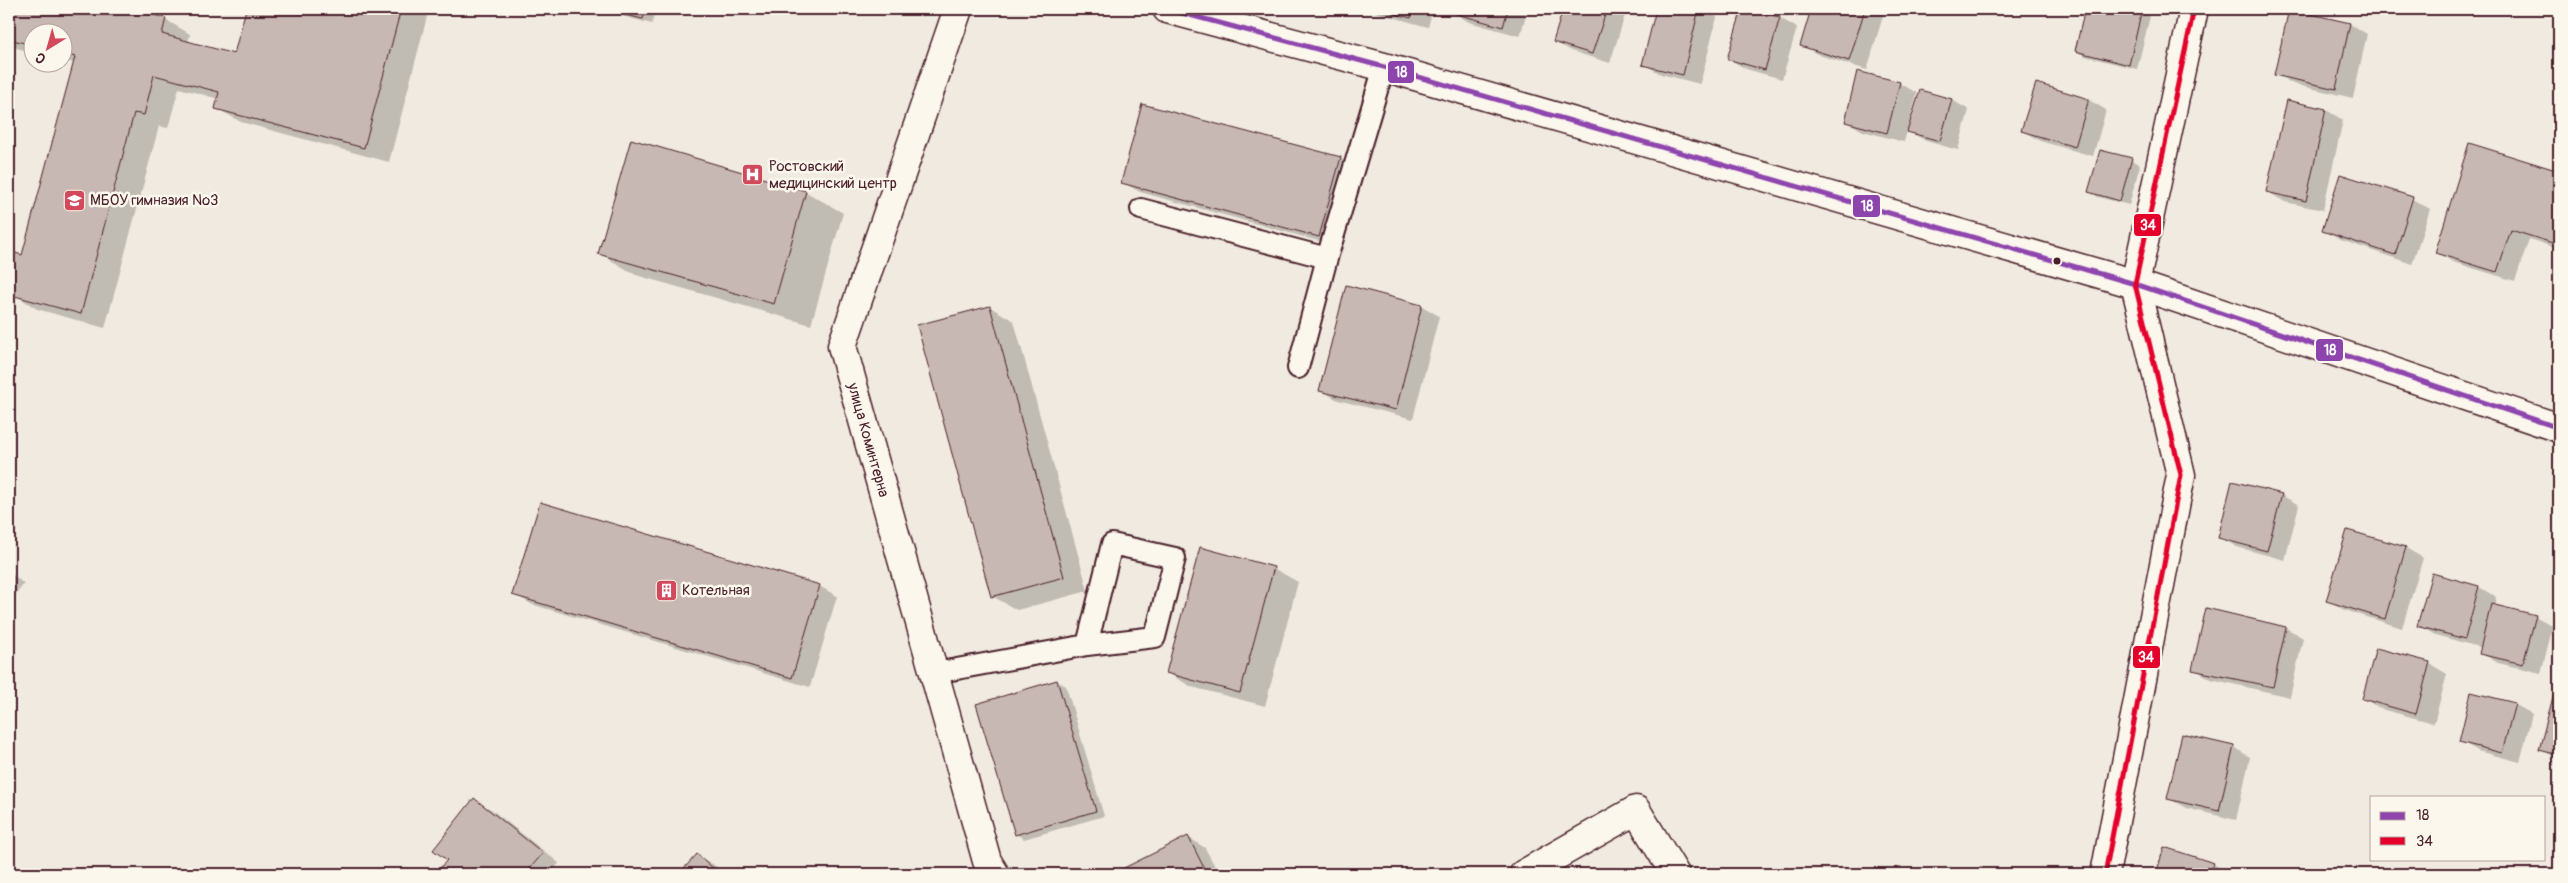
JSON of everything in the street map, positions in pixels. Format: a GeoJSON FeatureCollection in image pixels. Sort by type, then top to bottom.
{"type":"FeatureCollection","features":[{"type":"Feature","properties":{"kind":"main road","name":"улица Коминтерна"},"geometry":{"type":"LineString","coordinates":[[958,9],[842,346],[987,861],[994,874]]}},
{"type":"Feature","properties":{"kind":"main road"},"geometry":{"type":"LineString","coordinates":[[1166,9],[1384,67],[2134,284],[2559,428]]}},
{"type":"Feature","properties":{"kind":"main road"},"geometry":{"type":"LineString","coordinates":[[2104,874],[2181,475],[2134,284],[2194,9]]}},
{"type":"Feature","properties":{"kind":"main road"},"geometry":{"type":"LineString","coordinates":[[1524,874],[1636,810],[1675,874]]}},
{"type":"Feature","properties":{"kind":"lane"},"geometry":{"type":"LineString","coordinates":[[1298,368],[1327,258],[1384,67]]}},
{"type":"Feature","properties":{"kind":"lane"},"geometry":{"type":"LineString","coordinates":[[1141,209],[1327,258]]}},
{"type":"Feature","properties":{"kind":"lane"},"geometry":{"type":"LineString","coordinates":[[935,673],[1087,645],[1155,637],[1175,558],[1112,544],[1087,645]]}},
{"type":"Feature","properties":{"kind":"building","name":"МБОУ гимназия №3"},"geometry":{"type":"Polygon","coordinates":[[[9,9],[130,9],[166,18],[162,34],[234,54],[246,9],[401,9],[364,148],[215,109],[219,92],[154,75],[144,115],[134,113],[81,314],[11,295],[14,285],[9,284],[9,251],[22,255],[72,72],[75,57],[72,56],[72,22],[22,22],[22,42],[9,39],[9,9]]]}},
{"type":"Feature","properties":{"kind":"building"},"geometry":{"type":"Polygon","coordinates":[[[598,9],[646,9],[643,19],[598,9]]]}},
{"type":"Feature","properties":{"kind":"building"},"geometry":{"type":"Polygon","coordinates":[[[1377,9],[1413,9],[1411,18],[1377,9]]]}},
{"type":"Feature","properties":{"kind":"building"},"geometry":{"type":"Polygon","coordinates":[[[1451,9],[1508,9],[1503,27],[1450,12],[1451,9]]]}},
{"type":"Feature","properties":{"kind":"building"},"geometry":{"type":"Polygon","coordinates":[[[1563,9],[1607,9],[1592,54],[1553,42],[1563,9]]]}},
{"type":"Feature","properties":{"kind":"building"},"geometry":{"type":"Polygon","coordinates":[[[1656,9],[1699,9],[1683,75],[1642,65],[1656,9]]]}},
{"type":"Feature","properties":{"kind":"building"},"geometry":{"type":"Polygon","coordinates":[[[1742,9],[1780,17],[1765,70],[1727,59],[1742,9]]]}},
{"type":"Feature","properties":{"kind":"building"},"geometry":{"type":"Polygon","coordinates":[[[1811,9],[1865,9],[1849,61],[1800,46],[1811,9]]]}},
{"type":"Feature","properties":{"kind":"building"},"geometry":{"type":"Polygon","coordinates":[[[2085,9],[2142,10],[2129,65],[2075,51],[2085,9]]]}},
{"type":"Feature","properties":{"kind":"building"},"geometry":{"type":"Polygon","coordinates":[[[2289,9],[2350,23],[2336,89],[2274,75],[2289,9]]]}},
{"type":"Feature","properties":{"kind":"building"},"geometry":{"type":"Polygon","coordinates":[[[1857,71],[1900,82],[1887,133],[1845,122],[1857,71]]]}},
{"type":"Feature","properties":{"kind":"building"},"geometry":{"type":"Polygon","coordinates":[[[2036,83],[2089,99],[2075,147],[2021,131],[2036,83]]]}},
{"type":"Feature","properties":{"kind":"building"},"geometry":{"type":"Polygon","coordinates":[[[1920,90],[1952,99],[1940,141],[1907,132],[1920,90]]]}},
{"type":"Feature","properties":{"kind":"building"},"geometry":{"type":"Polygon","coordinates":[[[2287,100],[2326,109],[2306,201],[2266,192],[2287,100]]]}},
{"type":"Feature","properties":{"kind":"building"},"geometry":{"type":"Polygon","coordinates":[[[1142,104],[1341,157],[1319,237],[1121,183],[1142,104]]]}},
{"type":"Feature","properties":{"kind":"building"},"geometry":{"type":"Polygon","coordinates":[[[631,139],[806,191],[774,304],[598,254],[631,139]]]}},
{"type":"Feature","properties":{"kind":"building"},"geometry":{"type":"Polygon","coordinates":[[[2469,143],[2559,171],[2559,245],[2511,230],[2497,272],[2435,253],[2469,143]]]}},
{"type":"Feature","properties":{"kind":"building"},"geometry":{"type":"Polygon","coordinates":[[[2100,150],[2132,158],[2120,201],[2088,192],[2100,150]]]}},
{"type":"Feature","properties":{"kind":"building"},"geometry":{"type":"Polygon","coordinates":[[[2340,174],[2413,197],[2395,255],[2322,231],[2340,174]]]}},
{"type":"Feature","properties":{"kind":"building"},"geometry":{"type":"Polygon","coordinates":[[[1346,285],[1422,305],[1396,410],[1319,391],[1346,285]]]}},
{"type":"Feature","properties":{"kind":"building"},"geometry":{"type":"Polygon","coordinates":[[[990,306],[1064,577],[991,597],[917,325],[990,306]]]}},
{"type":"Feature","properties":{"kind":"building"},"geometry":{"type":"Polygon","coordinates":[[[2232,481],[2282,494],[2267,551],[2218,538],[2232,481]]]}},
{"type":"Feature","properties":{"kind":"building","name":"Котельная"},"geometry":{"type":"Polygon","coordinates":[[[540,502],[820,585],[792,678],[512,595],[540,502]]]}},
{"type":"Feature","properties":{"kind":"building"},"geometry":{"type":"Polygon","coordinates":[[[2347,530],[2406,547],[2385,619],[2326,601],[2347,530]]]}},
{"type":"Feature","properties":{"kind":"building"},"geometry":{"type":"Polygon","coordinates":[[[1200,547],[1274,567],[1240,693],[1166,673],[1200,547]]]}},
{"type":"Feature","properties":{"kind":"building"},"geometry":{"type":"Polygon","coordinates":[[[2432,573],[2479,586],[2465,639],[2417,626],[2432,573]]]}},
{"type":"Feature","properties":{"kind":"building"},"geometry":{"type":"Polygon","coordinates":[[[2491,604],[2536,615],[2523,664],[2479,654],[2491,604]]]}},
{"type":"Feature","properties":{"kind":"building"},"geometry":{"type":"Polygon","coordinates":[[[2206,608],[2286,627],[2273,687],[2192,670],[2206,608]]]}},
{"type":"Feature","properties":{"kind":"building"},"geometry":{"type":"Polygon","coordinates":[[[2376,648],[2430,662],[2416,714],[2362,699],[2376,648]]]}},
{"type":"Feature","properties":{"kind":"building"},"geometry":{"type":"Polygon","coordinates":[[[1057,680],[1096,811],[1015,835],[976,704],[1057,680]]]}},
{"type":"Feature","properties":{"kind":"building"},"geometry":{"type":"Polygon","coordinates":[[[2471,692],[2515,703],[2502,753],[2459,742],[2471,692]]]}},
{"type":"Feature","properties":{"kind":"building"},"geometry":{"type":"Polygon","coordinates":[[[2554,693],[2559,695],[2559,755],[2539,750],[2554,693]]]}},
{"type":"Feature","properties":{"kind":"building"},"geometry":{"type":"Polygon","coordinates":[[[2182,734],[2234,746],[2219,811],[2167,799],[2182,734]]]}},
{"type":"Feature","properties":{"kind":"building"},"geometry":{"type":"Polygon","coordinates":[[[474,798],[543,853],[525,874],[435,874],[447,860],[433,850],[474,798]]]}},
{"type":"Feature","properties":{"kind":"building"},"geometry":{"type":"Polygon","coordinates":[[[1188,836],[1207,874],[1112,874],[1188,836]]]}},
{"type":"Feature","properties":{"kind":"building"},"geometry":{"type":"Polygon","coordinates":[[[2164,847],[2214,863],[2210,874],[2156,874],[2164,847]]]}},
{"type":"Feature","properties":{"kind":"building"},"geometry":{"type":"Polygon","coordinates":[[[697,854],[720,874],[679,874],[697,854]]]}},
{"type":"Feature","properties":{"kind":"transit line","name":"18"},"geometry":{"type":"LineString","coordinates":[[1167,9],[1384,67],[2135,284],[2559,428]]}},
{"type":"Feature","properties":{"kind":"transit line","name":"34"},"geometry":{"type":"LineString","coordinates":[[2105,874],[2181,475],[2135,284],[2194,9]]}},
{"type":"Feature","properties":{"kind":"place","name":"Ростовский медицинский центр"},"geometry":{"type":"Point","coordinates":[753,175]}},
{"type":"Feature","properties":{"kind":"place","name":"МБОУ гимназия №3"},"geometry":{"type":"Point","coordinates":[74,200]}},
{"type":"Feature","properties":{"kind":"place","name":"Котельная"},"geometry":{"type":"Point","coordinates":[666,590]}}]}
